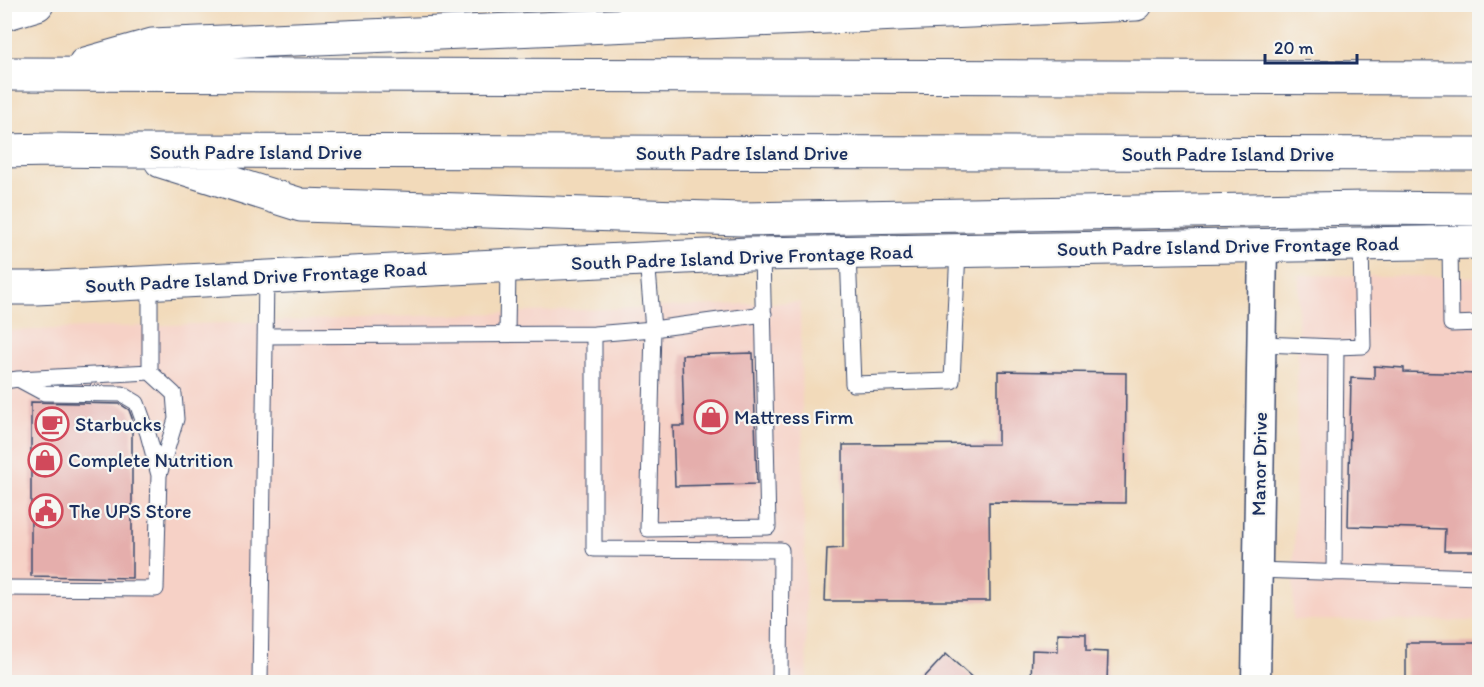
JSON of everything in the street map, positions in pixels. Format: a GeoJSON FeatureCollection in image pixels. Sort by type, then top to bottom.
{"type":"FeatureCollection","features":[{"type":"Feature","properties":{"kind":"main road"},"geometry":{"type":"LineString","coordinates":[[4,14],[37,4]]}},
{"type":"Feature","properties":{"kind":"main road"},"geometry":{"type":"LineString","coordinates":[[47,74],[152,45],[1136,4]]}},
{"type":"Feature","properties":{"kind":"main road"},"geometry":{"type":"LineString","coordinates":[[4,74],[1479,78]]}},
{"type":"Feature","properties":{"kind":"main road","name":"South Padre Island Drive"},"geometry":{"type":"LineString","coordinates":[[4,151],[1479,154]]}},
{"type":"Feature","properties":{"kind":"main road"},"geometry":{"type":"LineString","coordinates":[[131,151],[301,205],[741,219],[1354,208],[1479,209]]}},
{"type":"Feature","properties":{"kind":"main road","name":"South Padre Island Drive Frontage Road"},"geometry":{"type":"LineString","coordinates":[[20,288],[762,254],[1465,242]]}},
{"type":"Feature","properties":{"kind":"main road"},"geometry":{"type":"LineString","coordinates":[[4,269],[20,288]]}},
{"type":"Feature","properties":{"kind":"street","name":"Manor Drive"},"geometry":{"type":"LineString","coordinates":[[1256,682],[1263,245]]}},
{"type":"Feature","properties":{"kind":"lane"},"geometry":{"type":"LineString","coordinates":[[1465,242],[1451,324],[1479,323]]}},
{"type":"Feature","properties":{"kind":"lane"},"geometry":{"type":"LineString","coordinates":[[1261,344],[1363,346],[1361,244]]}},
{"type":"Feature","properties":{"kind":"lane"},"geometry":{"type":"LineString","coordinates":[[848,253],[853,384],[952,381],[958,250]]}},
{"type":"Feature","properties":{"kind":"lane"},"geometry":{"type":"LineString","coordinates":[[647,259],[653,329],[648,529],[768,526],[762,254]]}},
{"type":"Feature","properties":{"kind":"lane"},"geometry":{"type":"LineString","coordinates":[[507,334],[508,266]]}},
{"type":"Feature","properties":{"kind":"lane"},"geometry":{"type":"LineString","coordinates":[[260,682],[266,277]]}},
{"type":"Feature","properties":{"kind":"lane"},"geometry":{"type":"LineString","coordinates":[[150,282],[150,372]]}},
{"type":"Feature","properties":{"kind":"lane"},"geometry":{"type":"LineString","coordinates":[[265,336],[594,334],[653,329],[764,314]]}},
{"type":"Feature","properties":{"kind":"lane"},"geometry":{"type":"LineString","coordinates":[[594,334],[594,549],[781,550],[780,682]]}},
{"type":"Feature","properties":{"kind":"lane"},"geometry":{"type":"LineString","coordinates":[[1334,573],[1336,347]]}},
{"type":"Feature","properties":{"kind":"lane"},"geometry":{"type":"LineString","coordinates":[[4,588],[156,589],[159,475],[176,419],[174,394],[150,372],[11,380]]}},
{"type":"Feature","properties":{"kind":"lane"},"geometry":{"type":"LineString","coordinates":[[11,380],[44,393],[122,394],[137,403],[159,475]]}},
{"type":"Feature","properties":{"kind":"lane"},"geometry":{"type":"LineString","coordinates":[[1257,570],[1479,578]]}},
{"type":"Feature","properties":{"kind":"shaded area"},"geometry":{"type":"Polygon","coordinates":[[[1299,275],[1479,277],[1479,621],[1293,620],[1299,275]]]}},
{"type":"Feature","properties":{"kind":"shaded area"},"geometry":{"type":"Polygon","coordinates":[[[800,302],[807,682],[5,682],[4,331],[800,302]]]}},
{"type":"Feature","properties":{"kind":"building"},"geometry":{"type":"Polygon","coordinates":[[[753,353],[757,484],[675,486],[673,426],[684,426],[682,355],[753,353]]]}},
{"type":"Feature","properties":{"kind":"building"},"geometry":{"type":"Polygon","coordinates":[[[1374,366],[1404,368],[1404,372],[1479,374],[1479,551],[1444,551],[1445,529],[1348,526],[1351,378],[1374,379],[1374,366]]]}},
{"type":"Feature","properties":{"kind":"building"},"geometry":{"type":"Polygon","coordinates":[[[998,371],[1126,373],[1125,503],[989,502],[990,601],[825,601],[827,549],[843,548],[843,445],[998,444],[998,371]]]}},
{"type":"Feature","properties":{"kind":"building"},"geometry":{"type":"Polygon","coordinates":[[[31,402],[120,404],[129,410],[132,418],[132,578],[31,576],[31,402]]]}},
{"type":"Feature","properties":{"kind":"building"},"geometry":{"type":"Polygon","coordinates":[[[1058,633],[1086,634],[1086,651],[1108,652],[1107,682],[1031,682],[1032,650],[1058,651],[1058,633]]]}},
{"type":"Feature","properties":{"kind":"building"},"geometry":{"type":"Polygon","coordinates":[[[1406,643],[1479,643],[1479,682],[1406,682],[1406,643]]]}},
{"type":"Feature","properties":{"kind":"building"},"geometry":{"type":"Polygon","coordinates":[[[946,654],[977,682],[920,682],[946,654]]]}},
{"type":"Feature","properties":{"kind":"place","name":"Mattress Firm"},"geometry":{"type":"Point","coordinates":[711,417]}},
{"type":"Feature","properties":{"kind":"place","name":"Starbucks"},"geometry":{"type":"Point","coordinates":[52,424]}},
{"type":"Feature","properties":{"kind":"place","name":"Complete Nutrition"},"geometry":{"type":"Point","coordinates":[45,460]}},
{"type":"Feature","properties":{"kind":"place","name":"The UPS Store"},"geometry":{"type":"Point","coordinates":[46,511]}}]}
